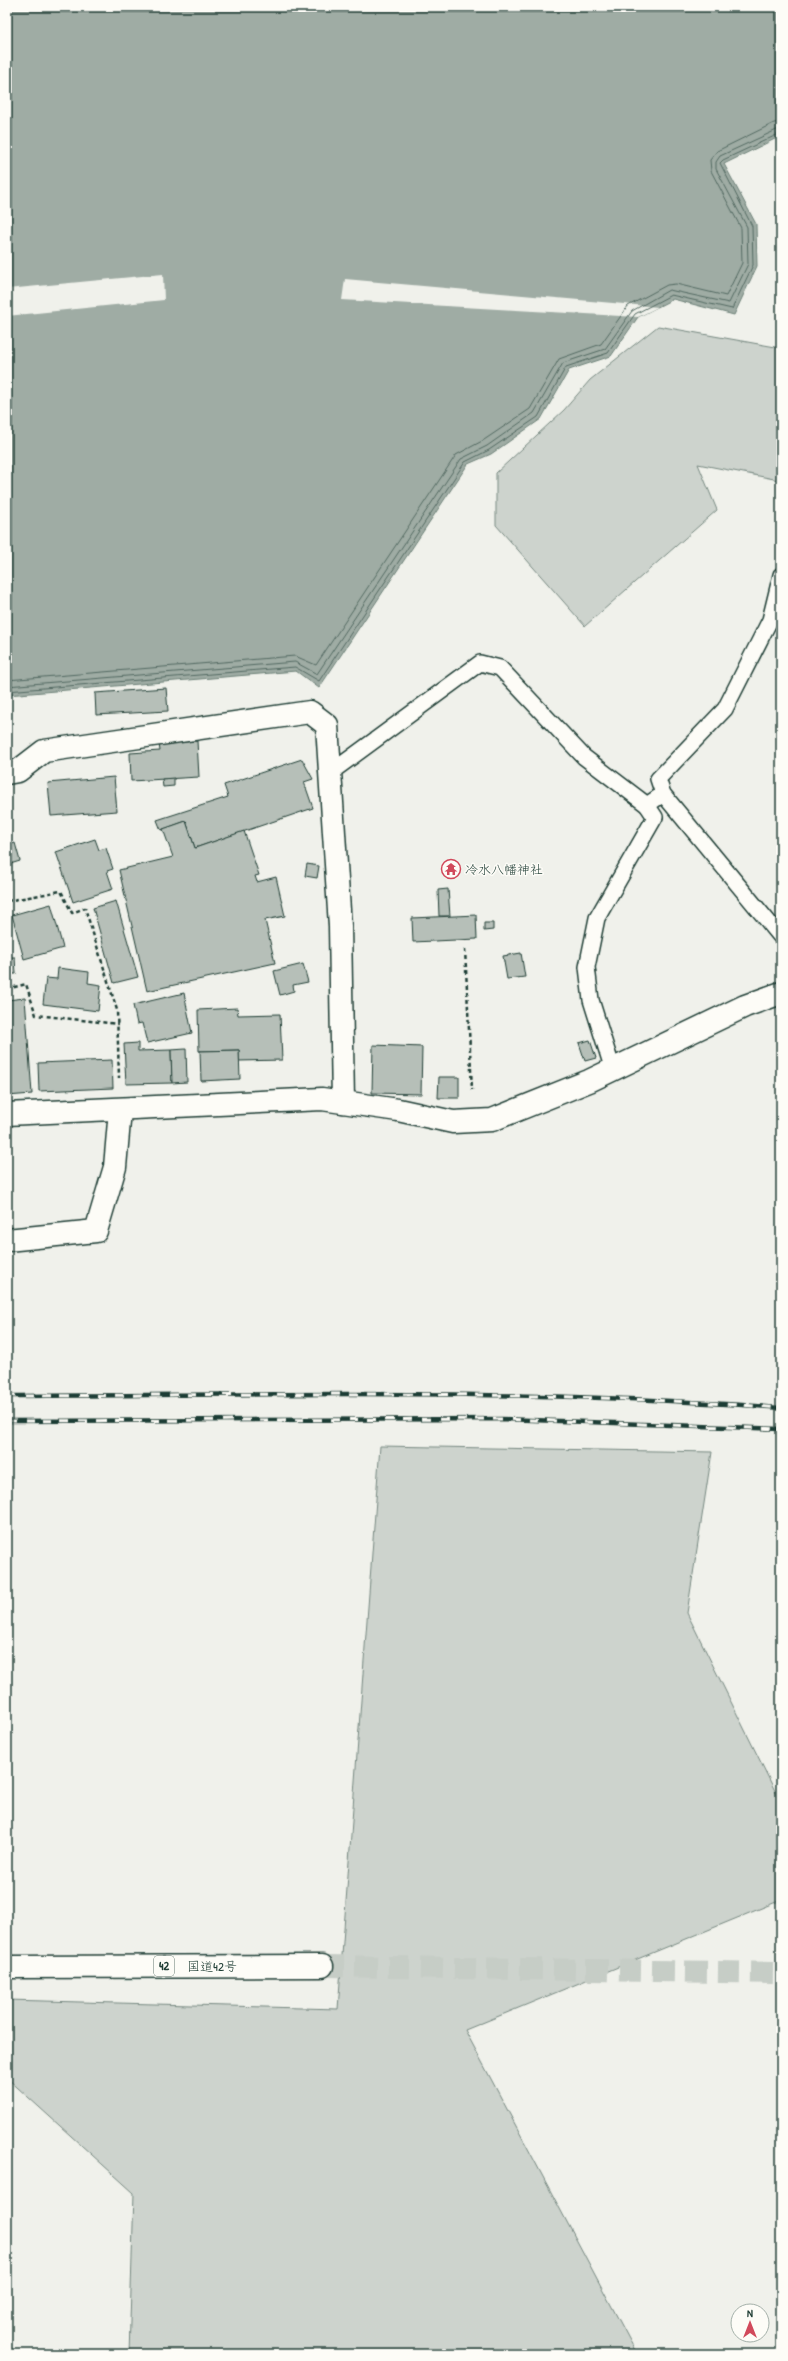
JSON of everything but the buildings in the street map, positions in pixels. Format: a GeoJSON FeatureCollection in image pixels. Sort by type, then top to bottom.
{"type":"FeatureCollection","features":[{"type":"Feature","properties":{"kind":"main road"},"geometry":{"type":"LineString","coordinates":[[7,773],[18,771],[44,751],[310,712],[327,725],[340,926],[343,1102]]}},
{"type":"Feature","properties":{"kind":"main road"},"geometry":{"type":"LineString","coordinates":[[7,1114],[120,1110],[242,1101],[322,1098],[398,1110],[453,1122],[492,1120],[614,1070],[745,1006],[781,993]]}},
{"type":"Feature","properties":{"kind":"main road"},"geometry":{"type":"LineString","coordinates":[[7,1240],[96,1231],[116,1167],[120,1110]]}},
{"type":"Feature","properties":{"kind":"main road","name":"国道42号"},"geometry":{"type":"LineString","coordinates":[[7,1967],[322,1966]]}},
{"type":"Feature","properties":{"kind":"lane"},"geometry":{"type":"LineString","coordinates":[[781,575],[770,620],[725,709],[658,779],[664,794],[781,937]]}},
{"type":"Feature","properties":{"kind":"lane"},"geometry":{"type":"LineString","coordinates":[[330,773],[480,663],[500,668],[584,757],[647,805],[655,817],[597,918],[587,967],[591,1000],[614,1070]]}},
{"type":"Feature","properties":{"kind":"lane"},"geometry":{"type":"LineString","coordinates":[[647,805],[664,794]]}},
{"type":"Feature","properties":{"kind":"path"},"geometry":{"type":"LineString","coordinates":[[7,901],[61,891],[72,913],[85,908],[117,1010],[120,1110]]}},
{"type":"Feature","properties":{"kind":"path"},"geometry":{"type":"LineString","coordinates":[[465,949],[474,1121]]}},
{"type":"Feature","properties":{"kind":"path"},"geometry":{"type":"LineString","coordinates":[[7,989],[26,984],[36,1015],[118,1024]]}},
{"type":"Feature","properties":{"kind":"shaded area"},"geometry":{"type":"Polygon","coordinates":[[[658,326],[781,348],[779,480],[698,464],[717,510],[585,626],[496,525],[496,473],[564,410],[590,380],[658,326]]]}},
{"type":"Feature","properties":{"kind":"shaded area"},"geometry":{"type":"Polygon","coordinates":[[[380,1446],[712,1452],[687,1613],[781,1803],[781,1900],[465,2030],[637,2354],[129,2354],[134,2193],[7,2078],[7,2000],[338,2009],[380,1446]]]}},
{"type":"Feature","properties":{"kind":"water"},"geometry":{"type":"Polygon","coordinates":[[[7,7],[781,7],[781,136],[724,164],[756,224],[757,266],[734,315],[673,299],[638,317],[611,356],[569,370],[541,419],[491,454],[468,464],[319,688],[296,671],[7,695],[7,7]]]}},
{"type":"Feature","properties":{"kind":"pier"},"geometry":{"type":"Polygon","coordinates":[[[163,274],[164,300],[7,316],[7,289],[163,274]]]}},
{"type":"Feature","properties":{"kind":"pier"},"geometry":{"type":"Polygon","coordinates":[[[345,279],[658,307],[638,317],[342,300],[345,279]]]}},
{"type":"Feature","properties":{"kind":"tunnel"},"geometry":{"type":"LineString","coordinates":[[322,1966],[781,1973]]}},
{"type":"Feature","properties":{"kind":"railway"},"geometry":{"type":"LineString","coordinates":[[7,1396],[298,1394],[491,1395],[685,1402],[781,1408]]}},
{"type":"Feature","properties":{"kind":"railway"},"geometry":{"type":"LineString","coordinates":[[7,1421],[502,1419],[781,1429]]}},
{"type":"Feature","properties":{"kind":"place","name":"冷水八幡神社"},"geometry":{"type":"Point","coordinates":[451,869]}}]}
